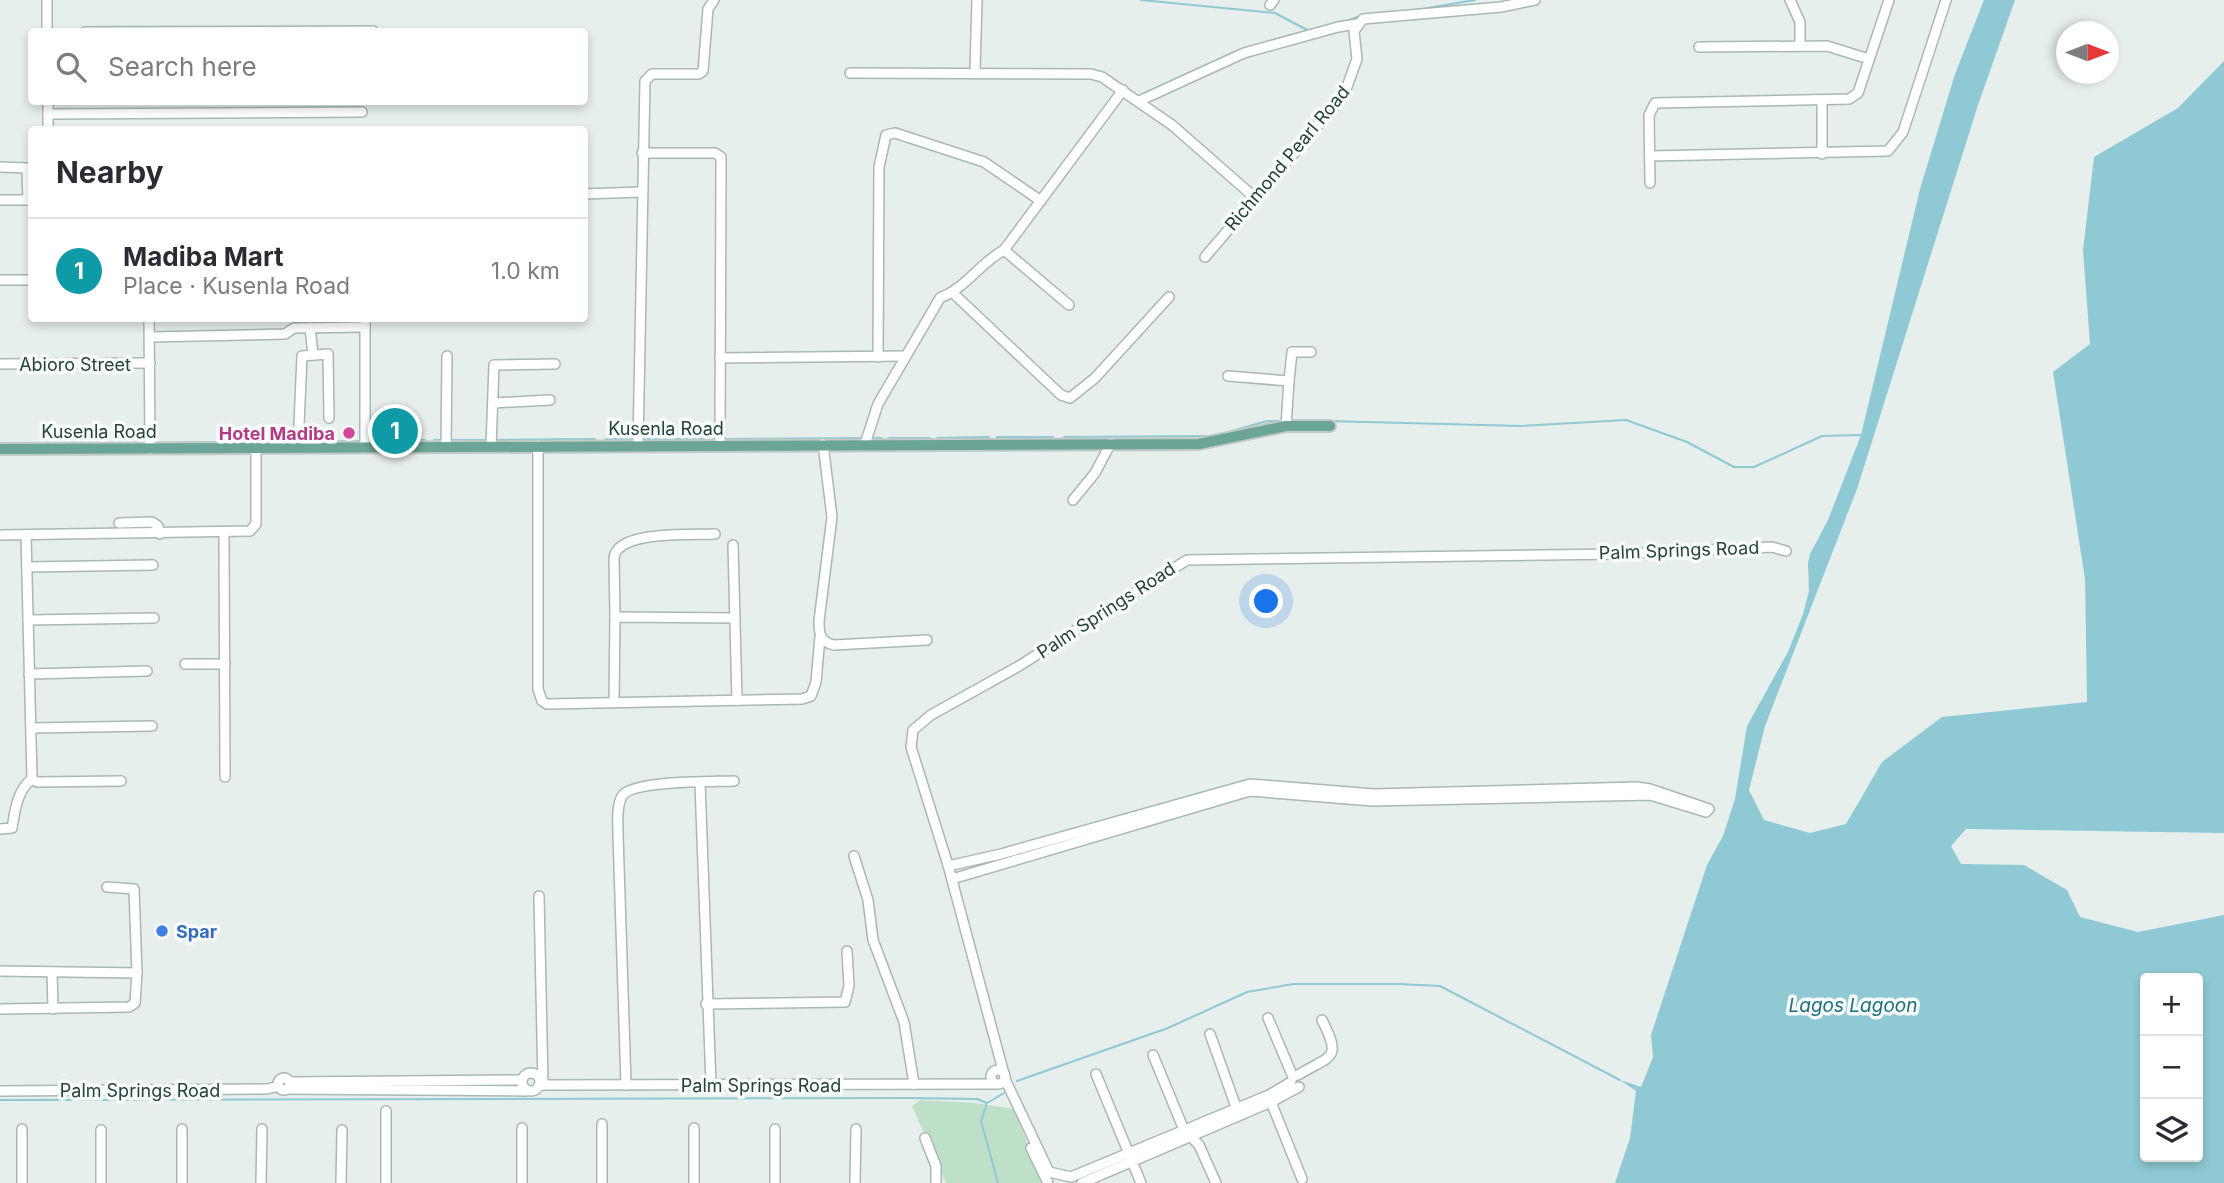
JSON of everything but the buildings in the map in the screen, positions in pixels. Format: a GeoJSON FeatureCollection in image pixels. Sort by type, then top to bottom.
{"type":"FeatureCollection","features":[{"type":"Feature","properties":{"kind":"main road","name":"Kusenla Road"},"geometry":{"type":"LineString","coordinates":[[0,449],[823,444],[1064,446],[1213,443],[1287,422],[1330,426]]}},
{"type":"Feature","properties":{"kind":"street"},"geometry":{"type":"LineString","coordinates":[[47,0],[47,28]]}},
{"type":"Feature","properties":{"kind":"street"},"geometry":{"type":"LineString","coordinates":[[638,446],[645,81],[652,74],[699,74],[703,71],[708,9],[714,0]]}},
{"type":"Feature","properties":{"kind":"street"},"geometry":{"type":"LineString","coordinates":[[975,71],[977,0]]}},
{"type":"Feature","properties":{"kind":"street"},"geometry":{"type":"LineString","coordinates":[[1139,101],[1244,53],[1282,41],[1357,24],[1363,19],[1501,7],[1535,0]]}},
{"type":"Feature","properties":{"kind":"street"},"geometry":{"type":"LineString","coordinates":[[1790,0],[1800,22],[1800,46]]}},
{"type":"Feature","properties":{"kind":"street"},"geometry":{"type":"LineString","coordinates":[[1650,183],[1649,115],[1651,108],[1660,101],[1841,101],[1855,96],[1889,0]]}},
{"type":"Feature","properties":{"kind":"street"},"geometry":{"type":"LineString","coordinates":[[1650,156],[1881,153],[1897,143],[1946,0]]}},
{"type":"Feature","properties":{"kind":"street","name":"Richmond Pearl Road"},"geometry":{"type":"LineString","coordinates":[[1205,257],[1344,94],[1357,59],[1354,31],[1357,24]]}},
{"type":"Feature","properties":{"kind":"street"},"geometry":{"type":"LineString","coordinates":[[1699,47],[1827,46],[1869,60]]}},
{"type":"Feature","properties":{"kind":"street"},"geometry":{"type":"LineString","coordinates":[[850,73],[975,71],[1091,74],[1123,90],[1172,125],[1254,197]]}},
{"type":"Feature","properties":{"kind":"street"},"geometry":{"type":"LineString","coordinates":[[865,444],[878,404],[940,298],[953,293],[975,276],[990,258],[1004,250],[1123,90]]}},
{"type":"Feature","properties":{"kind":"street"},"geometry":{"type":"LineString","coordinates":[[1822,101],[1822,154]]}},
{"type":"Feature","properties":{"kind":"street"},"geometry":{"type":"LineString","coordinates":[[48,105],[48,126]]}},
{"type":"Feature","properties":{"kind":"street"},"geometry":{"type":"LineString","coordinates":[[48,114],[362,112]]}},
{"type":"Feature","properties":{"kind":"street"},"geometry":{"type":"LineString","coordinates":[[878,357],[879,167],[886,135],[895,133],[984,162],[1041,201]]}},
{"type":"Feature","properties":{"kind":"street"},"geometry":{"type":"LineString","coordinates":[[642,153],[715,153],[721,157],[720,445]]}},
{"type":"Feature","properties":{"kind":"street"},"geometry":{"type":"LineString","coordinates":[[0,167],[27,168],[28,179]]}},
{"type":"Feature","properties":{"kind":"street"},"geometry":{"type":"LineString","coordinates":[[588,194],[641,191]]}},
{"type":"Feature","properties":{"kind":"street"},"geometry":{"type":"LineString","coordinates":[[0,200],[28,200]]}},
{"type":"Feature","properties":{"kind":"street"},"geometry":{"type":"LineString","coordinates":[[1004,250],[1069,305]]}},
{"type":"Feature","properties":{"kind":"street"},"geometry":{"type":"LineString","coordinates":[[0,280],[28,280]]}},
{"type":"Feature","properties":{"kind":"street"},"geometry":{"type":"LineString","coordinates":[[953,293],[1061,395],[1070,398],[1095,379],[1169,297]]}},
{"type":"Feature","properties":{"kind":"street"},"geometry":{"type":"LineString","coordinates":[[149,322],[150,449]]}},
{"type":"Feature","properties":{"kind":"street"},"geometry":{"type":"LineString","coordinates":[[149,337],[285,334],[294,328],[365,323],[365,447]]}},
{"type":"Feature","properties":{"kind":"street"},"geometry":{"type":"LineString","coordinates":[[310,328],[313,354]]}},
{"type":"Feature","properties":{"kind":"street"},"geometry":{"type":"LineString","coordinates":[[1287,422],[1292,352],[1311,352]]}},
{"type":"Feature","properties":{"kind":"street"},"geometry":{"type":"LineString","coordinates":[[298,448],[302,355],[328,354],[329,418]]}},
{"type":"Feature","properties":{"kind":"street"},"geometry":{"type":"LineString","coordinates":[[446,447],[447,355]]}},
{"type":"Feature","properties":{"kind":"street"},"geometry":{"type":"LineString","coordinates":[[720,358],[904,356]]}},
{"type":"Feature","properties":{"kind":"street","name":"Abioro Street"},"geometry":{"type":"LineString","coordinates":[[0,364],[150,363]]}},
{"type":"Feature","properties":{"kind":"street"},"geometry":{"type":"LineString","coordinates":[[491,446],[494,365],[555,364]]}},
{"type":"Feature","properties":{"kind":"street"},"geometry":{"type":"LineString","coordinates":[[1228,376],[1289,381]]}},
{"type":"Feature","properties":{"kind":"street"},"geometry":{"type":"LineString","coordinates":[[493,403],[550,400]]}},
{"type":"Feature","properties":{"kind":"street"},"geometry":{"type":"LineString","coordinates":[[1073,500],[1095,473],[1111,443]]}},
{"type":"Feature","properties":{"kind":"street"},"geometry":{"type":"LineString","coordinates":[[538,446],[539,695],[547,704],[811,696],[816,682],[819,621],[832,517],[823,444]]}},
{"type":"Feature","properties":{"kind":"street"},"geometry":{"type":"LineString","coordinates":[[0,536],[225,534],[254,529],[256,448]]}},
{"type":"Feature","properties":{"kind":"street"},"geometry":{"type":"LineString","coordinates":[[119,523],[152,522],[158,526],[160,534]]}},
{"type":"Feature","properties":{"kind":"street"},"geometry":{"type":"LineString","coordinates":[[225,534],[225,777]]}},
{"type":"Feature","properties":{"kind":"street"},"geometry":{"type":"LineString","coordinates":[[614,701],[615,551],[622,544],[658,536],[715,534]]}},
{"type":"Feature","properties":{"kind":"street"},"geometry":{"type":"LineString","coordinates":[[0,829],[12,828],[15,808],[24,786],[32,779],[26,535]]}},
{"type":"Feature","properties":{"kind":"street"},"geometry":{"type":"LineString","coordinates":[[733,545],[737,700]]}},
{"type":"Feature","properties":{"kind":"street","name":"Palm Springs Road"},"geometry":{"type":"LineString","coordinates":[[541,1085],[914,1084],[996,1079],[1002,1059],[952,879],[911,747],[913,730],[939,710],[1020,666],[1179,562],[1207,558],[1617,554],[1772,547],[1786,551]]}},
{"type":"Feature","properties":{"kind":"street"},"geometry":{"type":"LineString","coordinates":[[27,567],[153,565]]}},
{"type":"Feature","properties":{"kind":"street"},"geometry":{"type":"LineString","coordinates":[[615,617],[735,618]]}},
{"type":"Feature","properties":{"kind":"street"},"geometry":{"type":"LineString","coordinates":[[28,620],[154,618]]}},
{"type":"Feature","properties":{"kind":"street"},"geometry":{"type":"LineString","coordinates":[[820,637],[825,643],[834,645],[927,639]]}},
{"type":"Feature","properties":{"kind":"street"},"geometry":{"type":"LineString","coordinates":[[185,664],[225,664]]}},
{"type":"Feature","properties":{"kind":"street"},"geometry":{"type":"LineString","coordinates":[[29,674],[146,671]]}},
{"type":"Feature","properties":{"kind":"street"},"geometry":{"type":"LineString","coordinates":[[31,728],[152,726]]}},
{"type":"Feature","properties":{"kind":"street"},"geometry":{"type":"LineString","coordinates":[[32,779],[37,782],[121,781]]}},
{"type":"Feature","properties":{"kind":"street"},"geometry":{"type":"LineString","coordinates":[[626,1085],[619,804],[627,791],[637,788],[734,781]]}},
{"type":"Feature","properties":{"kind":"street"},"geometry":{"type":"LineString","coordinates":[[701,783],[706,1004],[711,1085]]}},
{"type":"Feature","properties":{"kind":"street"},"geometry":{"type":"LineString","coordinates":[[948,866],[1250,784],[1374,794],[1637,787],[1663,792],[1709,809],[1706,812],[1650,795],[1372,802],[1250,791],[1005,862],[980,873],[952,879]]}},
{"type":"Feature","properties":{"kind":"street"},"geometry":{"type":"LineString","coordinates":[[854,856],[867,900],[873,940],[904,1022],[914,1084]]}},
{"type":"Feature","properties":{"kind":"street"},"geometry":{"type":"LineString","coordinates":[[977,858],[980,873]]}},
{"type":"Feature","properties":{"kind":"street"},"geometry":{"type":"LineString","coordinates":[[0,1009],[133,1006],[137,973],[134,889],[107,887]]}},
{"type":"Feature","properties":{"kind":"street"},"geometry":{"type":"LineString","coordinates":[[539,896],[541,1085]]}},
{"type":"Feature","properties":{"kind":"street"},"geometry":{"type":"LineString","coordinates":[[706,1004],[845,1002],[849,995],[847,951]]}},
{"type":"Feature","properties":{"kind":"street"},"geometry":{"type":"LineString","coordinates":[[0,971],[137,973]]}},
{"type":"Feature","properties":{"kind":"street"},"geometry":{"type":"LineString","coordinates":[[52,972],[53,1009]]}},
{"type":"Feature","properties":{"kind":"street"},"geometry":{"type":"LineString","coordinates":[[1268,1018],[1298,1079]]}},
{"type":"Feature","properties":{"kind":"street"},"geometry":{"type":"LineString","coordinates":[[1082,1183],[1187,1134],[1271,1102],[1298,1079],[1329,1059],[1333,1053],[1334,1043],[1322,1020]]}},
{"type":"Feature","properties":{"kind":"street"},"geometry":{"type":"LineString","coordinates":[[1210,1034],[1236,1107]]}},
{"type":"Feature","properties":{"kind":"street"},"geometry":{"type":"LineString","coordinates":[[1153,1055],[1187,1134],[1199,1145],[1216,1183]]}},
{"type":"Feature","properties":{"kind":"street"},"geometry":{"type":"LineString","coordinates":[[522,1080],[525,1075],[533,1073],[540,1079],[541,1085]]}},
{"type":"Feature","properties":{"kind":"street"},"geometry":{"type":"LineString","coordinates":[[1096,1074],[1141,1183]]}},
{"type":"Feature","properties":{"kind":"street"},"geometry":{"type":"LineString","coordinates":[[996,1079],[1049,1172],[1071,1177],[1131,1158]]}},
{"type":"Feature","properties":{"kind":"street"},"geometry":{"type":"LineString","coordinates":[[996,1079],[1011,1100],[1048,1183]]}},
{"type":"Feature","properties":{"kind":"street"},"geometry":{"type":"LineString","coordinates":[[1187,1134],[1236,1107],[1298,1079]]}},
{"type":"Feature","properties":{"kind":"street"},"geometry":{"type":"LineString","coordinates":[[285,1086],[522,1080]]}},
{"type":"Feature","properties":{"kind":"street"},"geometry":{"type":"LineString","coordinates":[[522,1080],[526,1091]]}},
{"type":"Feature","properties":{"kind":"street"},"geometry":{"type":"LineString","coordinates":[[285,1086],[532,1092],[541,1085]]}},
{"type":"Feature","properties":{"kind":"street","name":"Palm Springs Road"},"geometry":{"type":"LineString","coordinates":[[0,1091],[267,1090],[285,1086]]}},
{"type":"Feature","properties":{"kind":"street"},"geometry":{"type":"LineString","coordinates":[[1271,1102],[1302,1179]]}},
{"type":"Feature","properties":{"kind":"street"},"geometry":{"type":"LineString","coordinates":[[386,1111],[386,1183]]}},
{"type":"Feature","properties":{"kind":"street"},"geometry":{"type":"LineString","coordinates":[[602,1124],[602,1183]]}},
{"type":"Feature","properties":{"kind":"street"},"geometry":{"type":"LineString","coordinates":[[523,1128],[523,1183]]}},
{"type":"Feature","properties":{"kind":"street"},"geometry":{"type":"LineString","coordinates":[[694,1128],[694,1183]]}},
{"type":"Feature","properties":{"kind":"street"},"geometry":{"type":"LineString","coordinates":[[22,1129],[22,1183]]}},
{"type":"Feature","properties":{"kind":"street"},"geometry":{"type":"LineString","coordinates":[[182,1129],[182,1183]]}},
{"type":"Feature","properties":{"kind":"street"},"geometry":{"type":"LineString","coordinates":[[261,1129],[261,1183]]}},
{"type":"Feature","properties":{"kind":"street"},"geometry":{"type":"LineString","coordinates":[[775,1129],[775,1183]]}},
{"type":"Feature","properties":{"kind":"street"},"geometry":{"type":"LineString","coordinates":[[855,1183],[856,1129]]}},
{"type":"Feature","properties":{"kind":"street"},"geometry":{"type":"LineString","coordinates":[[101,1130],[102,1183]]}},
{"type":"Feature","properties":{"kind":"street"},"geometry":{"type":"LineString","coordinates":[[341,1183],[342,1130]]}},
{"type":"Feature","properties":{"kind":"street"},"geometry":{"type":"LineString","coordinates":[[925,1138],[936,1167],[936,1183]]}},
{"type":"Feature","properties":{"kind":"green space"},"geometry":{"type":"Polygon","coordinates":[[[920,1100],[975,1103],[1014,1109],[1043,1183],[946,1183],[912,1106],[920,1100]]]}},
{"type":"Feature","properties":{"kind":"water","name":"Lagos Lagoon"},"geometry":{"type":"Polygon","coordinates":[[[1984,0],[2015,0],[1978,105],[1857,489],[1765,726],[1749,790],[1764,820],[1810,833],[1846,824],[1882,762],[1942,717],[2087,702],[2085,579],[2053,372],[2090,344],[2083,250],[2094,157],[2178,108],[2224,61],[2224,833],[1966,829],[1951,846],[1961,864],[2024,865],[2067,890],[2080,917],[2138,932],[2224,915],[2224,1183],[1615,1183],[1630,1138],[1636,1091],[1620,1080],[1641,1087],[1653,1057],[1651,1035],[1707,865],[1723,836],[1735,799],[1747,726],[1788,652],[1803,614],[1809,591],[1810,554],[1828,520],[1861,435],[1920,189],[1955,74],[1984,0]]]}},
{"type":"Feature","properties":{"kind":"waterway"},"geometry":{"type":"LineString","coordinates":[[1141,0],[1275,13],[1309,31]]}},
{"type":"Feature","properties":{"kind":"waterway"},"geometry":{"type":"LineString","coordinates":[[1410,11],[1475,0]]}},
{"type":"Feature","properties":{"kind":"waterway"},"geometry":{"type":"LineString","coordinates":[[1346,21],[1360,16]]}},
{"type":"Feature","properties":{"kind":"waterway"},"geometry":{"type":"LineString","coordinates":[[1328,421],[1521,426],[1626,420],[1687,442],[1734,467],[1754,467],[1822,436],[1861,435]]}},
{"type":"Feature","properties":{"kind":"waterway"},"geometry":{"type":"LineString","coordinates":[[1218,435],[1267,421],[1284,421]]}},
{"type":"Feature","properties":{"kind":"waterway"},"geometry":{"type":"LineString","coordinates":[[1064,437],[1213,436]]}},
{"type":"Feature","properties":{"kind":"waterway"},"geometry":{"type":"LineString","coordinates":[[937,438],[989,437]]}},
{"type":"Feature","properties":{"kind":"waterway"},"geometry":{"type":"LineString","coordinates":[[997,437],[1053,437]]}},
{"type":"Feature","properties":{"kind":"waterway"},"geometry":{"type":"LineString","coordinates":[[725,439],[862,438]]}},
{"type":"Feature","properties":{"kind":"waterway"},"geometry":{"type":"LineString","coordinates":[[872,438],[882,438]]}},
{"type":"Feature","properties":{"kind":"waterway"},"geometry":{"type":"LineString","coordinates":[[889,438],[930,438]]}},
{"type":"Feature","properties":{"kind":"waterway"},"geometry":{"type":"LineString","coordinates":[[494,440],[595,439]]}},
{"type":"Feature","properties":{"kind":"waterway"},"geometry":{"type":"LineString","coordinates":[[606,439],[634,439]]}},
{"type":"Feature","properties":{"kind":"waterway"},"geometry":{"type":"LineString","coordinates":[[643,439],[715,439]]}},
{"type":"Feature","properties":{"kind":"waterway"},"geometry":{"type":"LineString","coordinates":[[370,441],[425,440]]}},
{"type":"Feature","properties":{"kind":"waterway"},"geometry":{"type":"LineString","coordinates":[[434,440],[444,440]]}},
{"type":"Feature","properties":{"kind":"waterway"},"geometry":{"type":"LineString","coordinates":[[453,440],[485,440]]}},
{"type":"Feature","properties":{"kind":"waterway"},"geometry":{"type":"LineString","coordinates":[[303,442],[360,441]]}},
{"type":"Feature","properties":{"kind":"waterway"},"geometry":{"type":"LineString","coordinates":[[154,443],[218,442]]}},
{"type":"Feature","properties":{"kind":"waterway"},"geometry":{"type":"LineString","coordinates":[[229,442],[294,442]]}},
{"type":"Feature","properties":{"kind":"waterway"},"geometry":{"type":"LineString","coordinates":[[125,443],[143,443]]}},
{"type":"Feature","properties":{"kind":"waterway"},"geometry":{"type":"LineString","coordinates":[[0,444],[16,444]]}},
{"type":"Feature","properties":{"kind":"waterway"},"geometry":{"type":"LineString","coordinates":[[1017,1081],[1168,1028],[1247,992],[1293,984],[1440,986],[1620,1080]]}},
{"type":"Feature","properties":{"kind":"waterway"},"geometry":{"type":"LineString","coordinates":[[0,1100],[909,1098],[977,1099],[987,1103],[1004,1093]]}},
{"type":"Feature","properties":{"kind":"waterway"},"geometry":{"type":"LineString","coordinates":[[987,1103],[981,1121],[998,1183]]}},
{"type":"Feature","properties":{"kind":"place","name":"Madiba Mart"},"geometry":{"type":"Point","coordinates":[395,431]}},
{"type":"Feature","properties":{"kind":"place","name":"Hotel Madiba"},"geometry":{"type":"Point","coordinates":[349,433]}},
{"type":"Feature","properties":{"kind":"place","name":"Spar"},"geometry":{"type":"Point","coordinates":[162,931]}}]}
